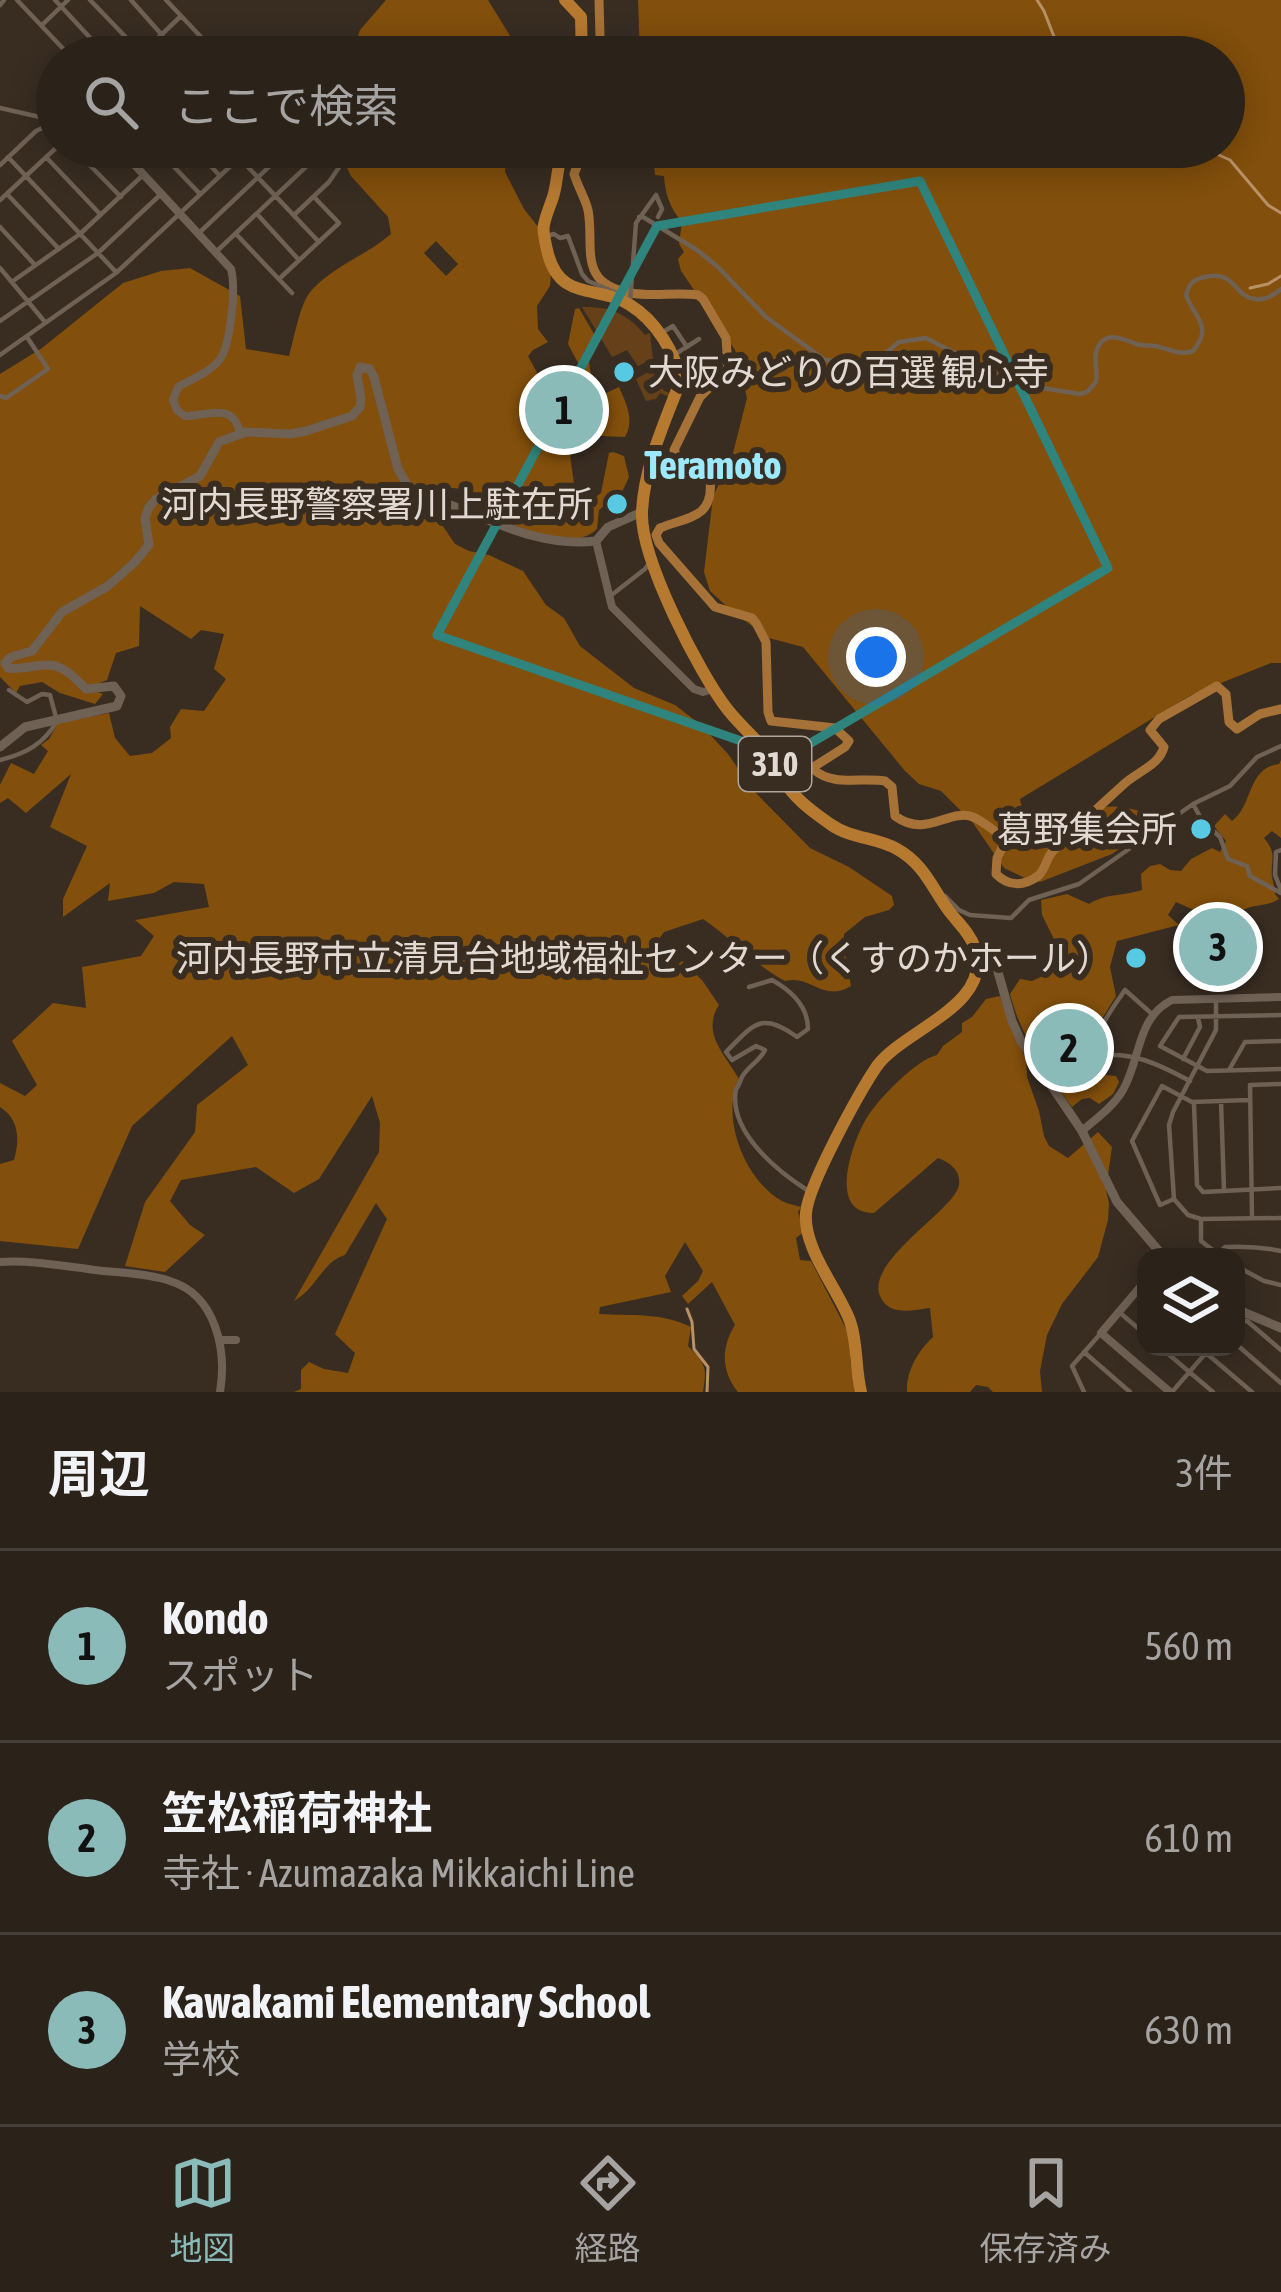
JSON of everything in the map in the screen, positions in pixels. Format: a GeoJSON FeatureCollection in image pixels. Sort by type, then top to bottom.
{"type":"FeatureCollection","features":[{"type":"Feature","properties":{"kind":"highway"},"geometry":{"type":"LineString","coordinates":[[565,0],[581,17],[581,36]]}},
{"type":"Feature","properties":{"kind":"highway"},"geometry":{"type":"LineString","coordinates":[[558,168],[543,220],[544,236],[560,273],[580,289],[630,297],[672,356]]}},
{"type":"Feature","properties":{"kind":"highway","name":"310"},"geometry":{"type":"LineString","coordinates":[[672,356],[680,382],[651,458],[642,512],[650,562],[713,689],[768,753],[793,793],[844,833],[898,849],[926,873],[977,955]]}},
{"type":"Feature","properties":{"kind":"highway"},"geometry":{"type":"LineString","coordinates":[[861,1392],[857,1346],[848,1317],[820,1267],[806,1211],[835,1141],[878,1064],[900,1043],[953,1008],[970,984],[977,955]]}},
{"type":"Feature","properties":{"kind":"main road"},"geometry":{"type":"LineString","coordinates":[[0,747],[25,727],[113,709],[121,699],[114,686],[86,689],[60,667],[11,670],[6,660],[32,651],[62,612],[108,586],[134,563],[149,545],[146,518],[151,504],[200,476],[217,445],[240,434],[306,431],[352,416],[360,407],[358,370],[364,366],[374,377],[398,469],[417,493],[551,542],[569,544],[596,541],[608,527],[642,512]]}},
{"type":"Feature","properties":{"kind":"main road"},"geometry":{"type":"LineString","coordinates":[[977,955],[994,958],[1021,1041],[1082,1130],[1117,1202],[1156,1248]]}},
{"type":"Feature","properties":{"kind":"main road"},"geometry":{"type":"LineString","coordinates":[[1245,1313],[1281,1328]]}},
{"type":"Feature","properties":{"kind":"street"},"geometry":{"type":"LineString","coordinates":[[16,0],[52,36]]}},
{"type":"Feature","properties":{"kind":"street"},"geometry":{"type":"LineString","coordinates":[[55,0],[89,36]]}},
{"type":"Feature","properties":{"kind":"street"},"geometry":{"type":"LineString","coordinates":[[42,25],[68,0]]}},
{"type":"Feature","properties":{"kind":"street"},"geometry":{"type":"LineString","coordinates":[[90,0],[123,36]]}},
{"type":"Feature","properties":{"kind":"street"},"geometry":{"type":"LineString","coordinates":[[131,0],[162,35],[181,16]]}},
{"type":"Feature","properties":{"kind":"street"},"geometry":{"type":"LineString","coordinates":[[166,0],[200,35]]}},
{"type":"Feature","properties":{"kind":"street"},"geometry":{"type":"LineString","coordinates":[[2,110],[36,117]]}},
{"type":"Feature","properties":{"kind":"street"},"geometry":{"type":"LineString","coordinates":[[0,164],[36,131]]}},
{"type":"Feature","properties":{"kind":"street"},"geometry":{"type":"LineString","coordinates":[[8,157],[116,273]]}},
{"type":"Feature","properties":{"kind":"street"},"geometry":{"type":"LineString","coordinates":[[0,200],[36,166]]}},
{"type":"Feature","properties":{"kind":"street"},"geometry":{"type":"LineString","coordinates":[[56,168],[101,215]]}},
{"type":"Feature","properties":{"kind":"street"},"geometry":{"type":"LineString","coordinates":[[93,168],[121,197]]}},
{"type":"Feature","properties":{"kind":"street"},"geometry":{"type":"LineString","coordinates":[[138,168],[216,251],[231,269],[234,282],[222,357],[178,387],[173,404],[185,416],[226,414],[237,423],[240,434]]}},
{"type":"Feature","properties":{"kind":"street"},"geometry":{"type":"LineString","coordinates":[[175,168],[200,194]]}},
{"type":"Feature","properties":{"kind":"street"},"geometry":{"type":"LineString","coordinates":[[213,168],[220,176]]}},
{"type":"Feature","properties":{"kind":"street"},"geometry":{"type":"LineString","coordinates":[[0,355],[116,273],[228,168]]}},
{"type":"Feature","properties":{"kind":"street"},"geometry":{"type":"LineString","coordinates":[[248,168],[319,242]]}},
{"type":"Feature","properties":{"kind":"street"},"geometry":{"type":"LineString","coordinates":[[199,233],[268,168]]}},
{"type":"Feature","properties":{"kind":"street"},"geometry":{"type":"LineString","coordinates":[[216,251],[305,168]]}},
{"type":"Feature","properties":{"kind":"street"},"geometry":{"type":"LineString","coordinates":[[294,215],[338,168]]}},
{"type":"Feature","properties":{"kind":"street"},"geometry":{"type":"LineString","coordinates":[[13,281],[80,234],[144,175]]}},
{"type":"Feature","properties":{"kind":"street"},"geometry":{"type":"LineString","coordinates":[[7,194],[59,249]]}},
{"type":"Feature","properties":{"kind":"street"},"geometry":{"type":"LineString","coordinates":[[0,321],[98,253],[162,194]]}},
{"type":"Feature","properties":{"kind":"street"},"geometry":{"type":"LineString","coordinates":[[544,236],[568,236],[574,265],[588,281],[630,297],[639,218],[656,195],[662,209],[658,217]]}},
{"type":"Feature","properties":{"kind":"street"},"geometry":{"type":"LineString","coordinates":[[279,279],[339,223],[314,197]]}},
{"type":"Feature","properties":{"kind":"street"},"geometry":{"type":"LineString","coordinates":[[257,214],[299,260]]}},
{"type":"Feature","properties":{"kind":"street"},"geometry":{"type":"LineString","coordinates":[[639,218],[697,250],[766,316],[825,360],[874,362],[899,342],[926,338],[997,375],[1080,394],[1096,382],[1097,350],[1112,336],[1182,354],[1193,351],[1202,338],[1202,324],[1186,295],[1189,284],[1196,280],[1224,277],[1254,299],[1271,297],[1281,289]]}},
{"type":"Feature","properties":{"kind":"street"},"geometry":{"type":"LineString","coordinates":[[0,226],[35,265]]}},
{"type":"Feature","properties":{"kind":"street"},"geometry":{"type":"LineString","coordinates":[[236,234],[292,293]]}},
{"type":"Feature","properties":{"kind":"street"},"geometry":{"type":"LineString","coordinates":[[0,268],[45,322]]}},
{"type":"Feature","properties":{"kind":"street"},"geometry":{"type":"LineString","coordinates":[[0,309],[7,316]]}},
{"type":"Feature","properties":{"kind":"street"},"geometry":{"type":"LineString","coordinates":[[660,335],[673,326],[687,347]]}},
{"type":"Feature","properties":{"kind":"street"},"geometry":{"type":"LineString","coordinates":[[0,396],[6,398],[48,369],[27,337]]}},
{"type":"Feature","properties":{"kind":"street"},"geometry":{"type":"LineString","coordinates":[[672,356],[699,339]]}},
{"type":"Feature","properties":{"kind":"street"},"geometry":{"type":"LineString","coordinates":[[596,541],[615,612],[694,688],[713,689]]}},
{"type":"Feature","properties":{"kind":"street"},"geometry":{"type":"LineString","coordinates":[[608,598],[650,562]]}},
{"type":"Feature","properties":{"kind":"street"},"geometry":{"type":"LineString","coordinates":[[0,760],[46,739],[56,721],[50,695],[26,701],[9,690]]}},
{"type":"Feature","properties":{"kind":"street"},"geometry":{"type":"LineString","coordinates":[[940,896],[970,915],[1011,918],[1029,900],[1079,884],[1193,804],[1229,786],[1257,757],[1281,746]]}},
{"type":"Feature","properties":{"kind":"street"},"geometry":{"type":"LineString","coordinates":[[1193,804],[1220,837],[1228,859],[1281,892]]}},
{"type":"Feature","properties":{"kind":"street"},"geometry":{"type":"LineString","coordinates":[[1281,850],[1276,852],[1275,875],[1281,892]]}},
{"type":"Feature","properties":{"kind":"street"},"geometry":{"type":"LineString","coordinates":[[749,987],[772,980],[782,985],[801,1003],[809,1024],[797,1036],[774,1022],[759,1022],[726,1052],[732,1060],[756,1046],[765,1050],[742,1076],[736,1089],[736,1110],[769,1163],[812,1192]]}},
{"type":"Feature","properties":{"kind":"street"},"geometry":{"type":"LineString","coordinates":[[1152,1014],[1125,990],[1104,1022],[1095,1057],[1124,1055],[1190,1081]]}},
{"type":"Feature","properties":{"kind":"street"},"geometry":{"type":"LineString","coordinates":[[1082,1130],[1122,1091],[1152,1014],[1172,1000],[1281,997]]}},
{"type":"Feature","properties":{"kind":"street"},"geometry":{"type":"LineString","coordinates":[[1216,999],[1216,1030],[1168,1125],[1174,1199],[1188,1215],[1201,1219],[1281,1218]]}},
{"type":"Feature","properties":{"kind":"street"},"geometry":{"type":"LineString","coordinates":[[1281,1015],[1179,1017],[1160,1046],[1207,1071],[1281,1069]]}},
{"type":"Feature","properties":{"kind":"street"},"geometry":{"type":"LineString","coordinates":[[1183,1059],[1199,1027],[1198,1018]]}},
{"type":"Feature","properties":{"kind":"street"},"geometry":{"type":"LineString","coordinates":[[1229,1070],[1245,1042],[1281,1042]]}},
{"type":"Feature","properties":{"kind":"street"},"geometry":{"type":"LineString","coordinates":[[1252,1217],[1250,1085],[1281,1084]]}},
{"type":"Feature","properties":{"kind":"street"},"geometry":{"type":"LineString","coordinates":[[1174,1199],[1160,1205],[1132,1141],[1162,1086],[1195,1102],[1249,1100]]}},
{"type":"Feature","properties":{"kind":"street"},"geometry":{"type":"LineString","coordinates":[[1220,1101],[1224,1190]]}},
{"type":"Feature","properties":{"kind":"street"},"geometry":{"type":"LineString","coordinates":[[1195,1102],[1197,1185],[1203,1192],[1281,1188]]}},
{"type":"Feature","properties":{"kind":"street"},"geometry":{"type":"LineString","coordinates":[[1201,1219],[1201,1241],[1210,1248]]}},
{"type":"Feature","properties":{"kind":"street"},"geometry":{"type":"LineString","coordinates":[[1224,1248],[1256,1246],[1281,1251]]}},
{"type":"Feature","properties":{"kind":"street"},"geometry":{"type":"LineString","coordinates":[[0,1262],[35,1262],[168,1280],[189,1290],[212,1316],[219,1340],[220,1392]]}},
{"type":"Feature","properties":{"kind":"street"},"geometry":{"type":"LineString","coordinates":[[1245,1271],[1280,1285],[1281,1274]]}},
{"type":"Feature","properties":{"kind":"street"},"geometry":{"type":"LineString","coordinates":[[1084,1392],[1072,1366],[1136,1292]]}},
{"type":"Feature","properties":{"kind":"street"},"geometry":{"type":"LineString","coordinates":[[1119,1312],[1137,1327]]}},
{"type":"Feature","properties":{"kind":"street"},"geometry":{"type":"LineString","coordinates":[[1245,1321],[1281,1350]]}},
{"type":"Feature","properties":{"kind":"street"},"geometry":{"type":"LineString","coordinates":[[1101,1333],[1172,1392],[1203,1356]]}},
{"type":"Feature","properties":{"kind":"street"},"geometry":{"type":"LineString","coordinates":[[219,1340],[236,1340]]}},
{"type":"Feature","properties":{"kind":"street"},"geometry":{"type":"LineString","coordinates":[[1084,1352],[1130,1392]]}},
{"type":"Feature","properties":{"kind":"street"},"geometry":{"type":"LineString","coordinates":[[1245,1352],[1281,1383]]}},
{"type":"Feature","properties":{"kind":"street"},"geometry":{"type":"LineString","coordinates":[[1171,1356],[1213,1392]]}},
{"type":"Feature","properties":{"kind":"street"},"geometry":{"type":"LineString","coordinates":[[1214,1356],[1252,1392]]}},
{"type":"Feature","properties":{"kind":"highlighted area"},"geometry":{"type":"Polygon","coordinates":[[[920,181],[1108,568],[787,757],[437,635],[657,226],[920,181]]]}},
{"type":"Feature","properties":{"kind":"shaded area"},"geometry":{"type":"Polygon","coordinates":[[[386,0],[488,0],[510,36],[358,36],[386,0]]]}},
{"type":"Feature","properties":{"kind":"shaded area"},"geometry":{"type":"Polygon","coordinates":[[[638,0],[1281,0],[1281,663],[1191,695],[1020,799],[1026,815],[1046,826],[1062,826],[1104,807],[1151,815],[1138,836],[1112,854],[1040,882],[1004,868],[973,823],[941,791],[919,784],[905,771],[803,647],[769,638],[710,591],[704,572],[713,497],[733,453],[747,398],[735,350],[681,271],[682,222],[669,200],[664,176],[655,175],[654,168],[1245,168],[1245,36],[639,36],[638,0]]]}},
{"type":"Feature","properties":{"kind":"shaded area"},"geometry":{"type":"Polygon","coordinates":[[[347,168],[505,168],[524,209],[539,228],[551,272],[550,286],[537,306],[538,329],[548,342],[528,356],[548,393],[542,412],[551,426],[570,437],[575,491],[601,493],[609,453],[624,456],[629,477],[623,490],[599,510],[597,529],[579,538],[557,539],[525,530],[469,492],[432,488],[432,510],[455,544],[523,571],[546,605],[564,618],[580,646],[634,688],[675,705],[701,725],[752,789],[810,848],[892,896],[894,905],[889,910],[865,917],[844,934],[851,986],[841,990],[785,981],[703,919],[664,932],[645,960],[663,978],[682,961],[719,1005],[714,1034],[739,1079],[732,1111],[740,1147],[769,1192],[801,1207],[804,1232],[796,1238],[800,1260],[811,1261],[854,1344],[850,1359],[855,1392],[738,1392],[725,1359],[735,1325],[712,1282],[688,1304],[682,1296],[703,1271],[685,1242],[665,1276],[671,1292],[600,1307],[599,1314],[657,1317],[691,1327],[688,1346],[704,1366],[703,1392],[294,1392],[301,1389],[301,1370],[309,1362],[348,1373],[355,1353],[335,1334],[387,1219],[376,1203],[345,1255],[294,1301],[379,1152],[380,1123],[372,1096],[319,1179],[294,1193],[256,1167],[181,1180],[170,1201],[205,1235],[165,1272],[125,1266],[145,1202],[195,1132],[197,1105],[248,1065],[232,1036],[132,1126],[78,1249],[0,1241],[0,1164],[14,1160],[17,1137],[11,1117],[0,1107],[0,1083],[25,1096],[37,1085],[12,1041],[53,1003],[86,1008],[82,967],[141,956],[154,936],[135,920],[209,907],[204,884],[174,882],[154,893],[108,901],[110,883],[63,917],[63,899],[87,846],[50,827],[71,774],[26,813],[8,798],[0,803],[0,785],[11,763],[34,774],[48,751],[41,745],[58,723],[109,713],[115,738],[130,756],[152,753],[171,738],[170,727],[181,709],[204,711],[226,679],[214,669],[224,634],[201,630],[191,639],[140,606],[139,646],[116,653],[107,680],[86,688],[103,694],[95,704],[42,682],[20,686],[16,693],[0,677],[0,374],[42,348],[123,283],[190,268],[240,296],[246,349],[289,356],[311,291],[391,234],[388,217],[347,168]],[[436,241],[424,253],[446,276],[458,264],[436,241]]]}},
{"type":"Feature","properties":{"kind":"shaded area"},"geometry":{"type":"Polygon","coordinates":[[[582,307],[618,313],[645,335],[650,333],[653,359],[638,366],[627,350],[612,357],[582,307]]]}},
{"type":"Feature","properties":{"kind":"shaded area"},"geometry":{"type":"Polygon","coordinates":[[[579,308],[598,341],[584,351],[591,374],[586,378],[568,344],[579,308]]]}},
{"type":"Feature","properties":{"kind":"shaded area"},"geometry":{"type":"Polygon","coordinates":[[[664,363],[667,370],[658,375],[670,397],[660,393],[646,401],[636,379],[664,363]]]}},
{"type":"Feature","properties":{"kind":"shaded area"},"geometry":{"type":"Polygon","coordinates":[[[619,387],[628,412],[628,431],[625,437],[601,436],[604,394],[619,387]]]}},
{"type":"Feature","properties":{"kind":"shaded area"},"geometry":{"type":"Polygon","coordinates":[[[1281,760],[1281,838],[1272,831],[1264,838],[1272,853],[1272,877],[1279,899],[1245,909],[1223,923],[1176,902],[1168,915],[1179,925],[1117,941],[1110,967],[1116,996],[1090,1038],[1092,1052],[1106,1075],[1116,1076],[1119,1082],[1113,1094],[1099,1104],[1090,1098],[1072,1107],[1028,1039],[1010,994],[1020,979],[1032,981],[1047,974],[1044,960],[1053,937],[1042,915],[1041,900],[1067,894],[1089,904],[1135,892],[1142,890],[1141,874],[1150,866],[1181,871],[1191,859],[1212,848],[1220,852],[1226,841],[1214,826],[1225,814],[1232,821],[1261,772],[1281,760]]]}},
{"type":"Feature","properties":{"kind":"shaded area"},"geometry":{"type":"Polygon","coordinates":[[[1000,996],[1026,1059],[1027,1077],[1049,1146],[1068,1158],[1098,1132],[1112,1147],[1106,1190],[1108,1220],[1098,1257],[1062,1304],[1047,1335],[1040,1371],[1042,1392],[993,1392],[976,1385],[970,1392],[907,1392],[914,1362],[933,1337],[930,1308],[902,1311],[889,1307],[880,1296],[879,1282],[898,1252],[954,1195],[958,1175],[938,1158],[874,1213],[851,1202],[847,1190],[850,1160],[866,1119],[888,1091],[962,1032],[962,1023],[986,999],[1000,996]]]}},
{"type":"Feature","properties":{"kind":"waterway"},"geometry":{"type":"LineString","coordinates":[[599,0],[600,36]]}},
{"type":"Feature","properties":{"kind":"waterway"},"geometry":{"type":"LineString","coordinates":[[1037,0],[1054,36]]}},
{"type":"Feature","properties":{"kind":"waterway"},"geometry":{"type":"LineString","coordinates":[[576,168],[574,174],[588,210],[592,261],[602,281],[631,293],[698,295],[726,338],[727,352],[715,382],[700,397],[674,450],[681,465],[710,481],[708,503],[696,515],[660,528],[656,535],[715,607],[756,623],[766,642],[771,721],[835,728],[849,741],[813,769],[838,780],[885,781],[892,787],[895,816],[907,822],[927,824],[964,815],[976,818],[1006,840],[996,874],[1016,884],[1038,876],[1070,834],[1157,759],[1164,747],[1150,730],[1159,719],[1217,686],[1226,694],[1229,722],[1237,729],[1260,714],[1281,709]]}},
{"type":"Feature","properties":{"kind":"waterway"},"geometry":{"type":"LineString","coordinates":[[1237,168],[1268,205],[1281,213]]}},
{"type":"Feature","properties":{"kind":"waterway"},"geometry":{"type":"LineString","coordinates":[[1250,288],[1281,276]]}},
{"type":"Feature","properties":{"kind":"waterway"},"geometry":{"type":"LineString","coordinates":[[687,1309],[694,1349],[708,1367],[707,1392]]}},
{"type":"Feature","properties":{"kind":"place","name":"大阪みどりの百選 観心寺"},"geometry":{"type":"Point","coordinates":[624,372]}},
{"type":"Feature","properties":{"kind":"place","name":"Kondo"},"geometry":{"type":"Point","coordinates":[564,410]}},
{"type":"Feature","properties":{"kind":"place","name":"河内長野警察署川上駐在所"},"geometry":{"type":"Point","coordinates":[617,504]}},
{"type":"Feature","properties":{"kind":"place","name":"葛野集会所"},"geometry":{"type":"Point","coordinates":[1201,829]}},
{"type":"Feature","properties":{"kind":"place","name":"Kawakami Elementary School"},"geometry":{"type":"Point","coordinates":[1218,947]}},
{"type":"Feature","properties":{"kind":"place","name":"河内長野市立清見台地域福祉センター（くすのかホール）"},"geometry":{"type":"Point","coordinates":[1136,958]}},
{"type":"Feature","properties":{"kind":"place","name":"笠松稲荷神社"},"geometry":{"type":"Point","coordinates":[1069,1048]}},
{"type":"Feature","properties":{"kind":"district","name":"Teramoto"},"geometry":{"type":"Point","coordinates":[713,465]}}]}
